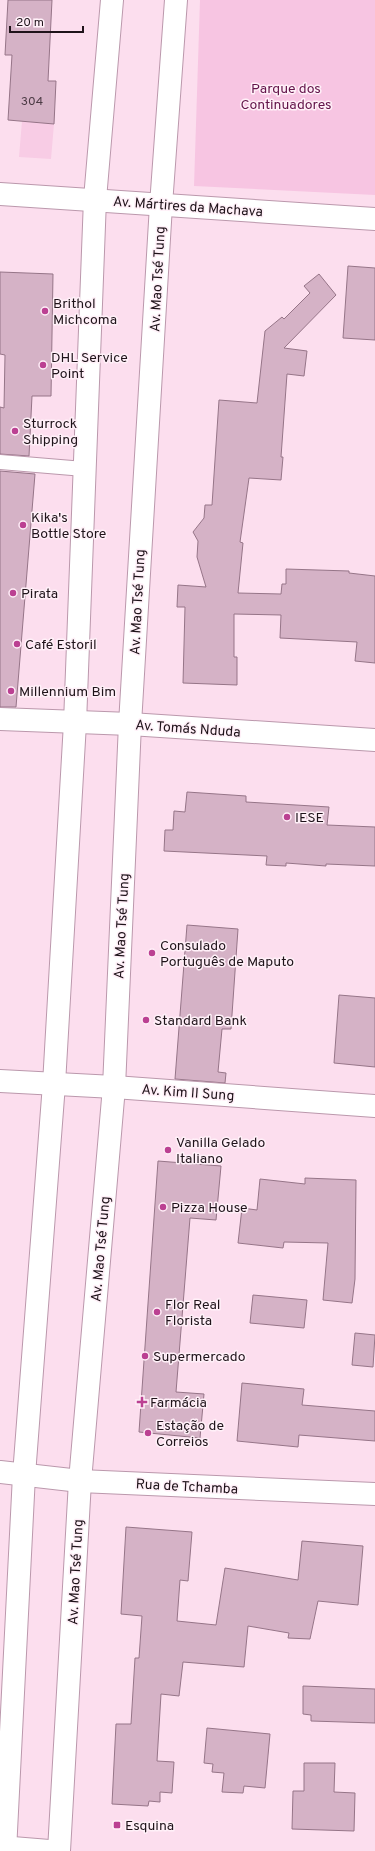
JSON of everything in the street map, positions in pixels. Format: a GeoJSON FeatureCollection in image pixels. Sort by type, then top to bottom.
{"type":"FeatureCollection","features":[{"type":"Feature","properties":{"kind":"main road"},"geometry":{"type":"LineString","coordinates":[[49,1851],[3,1848],[24,1475],[54,1084],[74,723],[95,199],[112,0]]}},
{"type":"Feature","properties":{"kind":"main road","name":"Av. Mao Tsé Tung"},"geometry":{"type":"LineString","coordinates":[[59,1851],[80,1481],[114,1087],[130,724],[161,205],[176,0]]}},
{"type":"Feature","properties":{"kind":"main road","name":"Av. Mártires da Machava"},"geometry":{"type":"LineString","coordinates":[[0,194],[95,199],[161,205],[375,219]]}},
{"type":"Feature","properties":{"kind":"main road","name":"Av. Tomás Nduda"},"geometry":{"type":"LineString","coordinates":[[0,719],[130,724],[375,740]]}},
{"type":"Feature","properties":{"kind":"main road","name":"Av. Kim II Sung"},"geometry":{"type":"LineString","coordinates":[[0,1081],[114,1087],[375,1106]]}},
{"type":"Feature","properties":{"kind":"main road","name":"Rua de Tchamba"},"geometry":{"type":"LineString","coordinates":[[0,1472],[80,1481],[375,1494]]}},
{"type":"Feature","properties":{"kind":"lane"},"geometry":{"type":"LineString","coordinates":[[0,462],[84,469]]}},
{"type":"Feature","properties":{"kind":"shaded area"},"geometry":{"type":"Polygon","coordinates":[[[22,121],[54,124],[51,159],[19,157],[22,121]]]}},
{"type":"Feature","properties":{"kind":"green space","name":"Parque dos Continuadores"},"geometry":{"type":"Polygon","coordinates":[[[200,0],[375,0],[375,195],[194,186],[200,0]]]}},
{"type":"Feature","properties":{"kind":"building"},"geometry":{"type":"Polygon","coordinates":[[[8,0],[52,0],[48,81],[56,81],[54,124],[8,120],[12,55],[5,55],[8,0]]]}},
{"type":"Feature","properties":{"kind":"building"},"geometry":{"type":"Polygon","coordinates":[[[348,266],[375,268],[375,340],[343,338],[348,266]]]}},
{"type":"Feature","properties":{"kind":"building"},"geometry":{"type":"Polygon","coordinates":[[[0,272],[53,274],[51,396],[32,396],[29,456],[0,454],[0,407],[4,408],[5,355],[0,354],[0,272]]]}},
{"type":"Feature","properties":{"kind":"building"},"geometry":{"type":"Polygon","coordinates":[[[319,274],[336,295],[284,348],[307,351],[304,376],[287,374],[281,457],[283,457],[281,480],[249,478],[240,542],[243,543],[238,593],[281,594],[282,584],[286,584],[286,569],[349,571],[349,573],[375,576],[375,663],[355,661],[357,642],[280,638],[281,615],[234,614],[234,657],[237,657],[237,685],[183,683],[185,607],[177,607],[178,585],[206,587],[197,557],[198,541],[193,532],[204,518],[205,505],[212,505],[219,400],[257,403],[265,331],[282,317],[284,319],[310,293],[304,286],[319,274]]]}},
{"type":"Feature","properties":{"kind":"building","name":"Pirata"},"geometry":{"type":"Polygon","coordinates":[[[0,471],[35,474],[16,707],[0,707],[0,471]]]}},
{"type":"Feature","properties":{"kind":"building"},"geometry":{"type":"Polygon","coordinates":[[[187,792],[246,796],[246,802],[329,807],[327,825],[375,827],[375,866],[326,864],[326,866],[286,863],[286,866],[266,865],[267,856],[164,851],[165,830],[173,830],[174,811],[185,812],[187,792]]]}},
{"type":"Feature","properties":{"kind":"building"},"geometry":{"type":"Polygon","coordinates":[[[187,925],[238,929],[231,1029],[222,1029],[218,1072],[226,1073],[225,1083],[175,1079],[187,925]]]}},
{"type":"Feature","properties":{"kind":"building"},"geometry":{"type":"Polygon","coordinates":[[[339,995],[375,998],[375,1067],[334,1063],[339,995]]]}},
{"type":"Feature","properties":{"kind":"building"},"geometry":{"type":"Polygon","coordinates":[[[158,1161],[221,1166],[216,1220],[190,1218],[176,1392],[204,1394],[200,1438],[139,1432],[158,1161]]]}},
{"type":"Feature","properties":{"kind":"building"},"geometry":{"type":"Polygon","coordinates":[[[305,1178],[356,1180],[355,1279],[352,1303],[323,1300],[328,1243],[284,1242],[283,1248],[238,1243],[242,1208],[257,1210],[260,1179],[305,1184],[305,1178]]]}},
{"type":"Feature","properties":{"kind":"building"},"geometry":{"type":"Polygon","coordinates":[[[253,1295],[307,1300],[304,1328],[250,1323],[253,1295]]]}},
{"type":"Feature","properties":{"kind":"building"},"geometry":{"type":"Polygon","coordinates":[[[355,1333],[375,1335],[373,1367],[352,1365],[355,1333]]]}},
{"type":"Feature","properties":{"kind":"building"},"geometry":{"type":"Polygon","coordinates":[[[242,1383],[304,1389],[302,1405],[375,1411],[375,1441],[299,1435],[298,1447],[237,1441],[242,1383]]]}},
{"type":"Feature","properties":{"kind":"building"},"geometry":{"type":"Polygon","coordinates":[[[126,1527],[192,1532],[188,1581],[180,1580],[177,1621],[216,1625],[225,1568],[298,1580],[302,1541],[363,1546],[358,1605],[318,1601],[310,1639],[288,1638],[289,1633],[248,1626],[244,1667],[183,1662],[179,1696],[161,1694],[157,1761],[174,1762],[172,1793],[160,1792],[160,1802],[149,1801],[148,1806],[112,1804],[116,1724],[131,1724],[135,1658],[139,1658],[142,1616],[121,1614],[126,1527]]]}},
{"type":"Feature","properties":{"kind":"building"},"geometry":{"type":"Polygon","coordinates":[[[303,1686],[375,1689],[375,1723],[311,1721],[311,1715],[303,1714],[303,1686]]]}},
{"type":"Feature","properties":{"kind":"building"},"geometry":{"type":"Polygon","coordinates":[[[207,1728],[270,1734],[265,1788],[244,1786],[243,1793],[222,1792],[224,1773],[212,1772],[213,1764],[204,1763],[207,1728]]]}},
{"type":"Feature","properties":{"kind":"building"},"geometry":{"type":"Polygon","coordinates":[[[304,1763],[335,1763],[334,1792],[355,1793],[354,1831],[292,1829],[293,1791],[304,1791],[304,1763]]]}},
{"type":"Feature","properties":{"kind":"place","name":"Brithol Michcoma"},"geometry":{"type":"Point","coordinates":[45,311]}},
{"type":"Feature","properties":{"kind":"place","name":"DHL Service Point"},"geometry":{"type":"Point","coordinates":[43,365]}},
{"type":"Feature","properties":{"kind":"place","name":"Sturrock Shipping"},"geometry":{"type":"Point","coordinates":[15,431]}},
{"type":"Feature","properties":{"kind":"place","name":"Kika's Bottle Store"},"geometry":{"type":"Point","coordinates":[23,525]}},
{"type":"Feature","properties":{"kind":"place","name":"Pirata"},"geometry":{"type":"Point","coordinates":[13,593]}},
{"type":"Feature","properties":{"kind":"place","name":"Café Estoril"},"geometry":{"type":"Point","coordinates":[17,644]}},
{"type":"Feature","properties":{"kind":"place","name":"Millennium Bim"},"geometry":{"type":"Point","coordinates":[11,691]}},
{"type":"Feature","properties":{"kind":"place","name":"IESE"},"geometry":{"type":"Point","coordinates":[287,817]}},
{"type":"Feature","properties":{"kind":"place","name":"Consulado Português de Maputo"},"geometry":{"type":"Point","coordinates":[152,953]}},
{"type":"Feature","properties":{"kind":"place","name":"Standard Bank"},"geometry":{"type":"Point","coordinates":[146,1020]}},
{"type":"Feature","properties":{"kind":"place","name":"Vanilla Gelado Italiano"},"geometry":{"type":"Point","coordinates":[168,1150]}},
{"type":"Feature","properties":{"kind":"place","name":"Pizza House"},"geometry":{"type":"Point","coordinates":[163,1207]}},
{"type":"Feature","properties":{"kind":"place","name":"Flor Real Florista"},"geometry":{"type":"Point","coordinates":[157,1312]}},
{"type":"Feature","properties":{"kind":"place","name":"Supermercado"},"geometry":{"type":"Point","coordinates":[145,1356]}},
{"type":"Feature","properties":{"kind":"place","name":"Farmácia"},"geometry":{"type":"Point","coordinates":[142,1402]}},
{"type":"Feature","properties":{"kind":"place","name":"Estação de Correios"},"geometry":{"type":"Point","coordinates":[148,1433]}},
{"type":"Feature","properties":{"kind":"place","name":"Esquina"},"geometry":{"type":"Point","coordinates":[117,1825]}}]}
